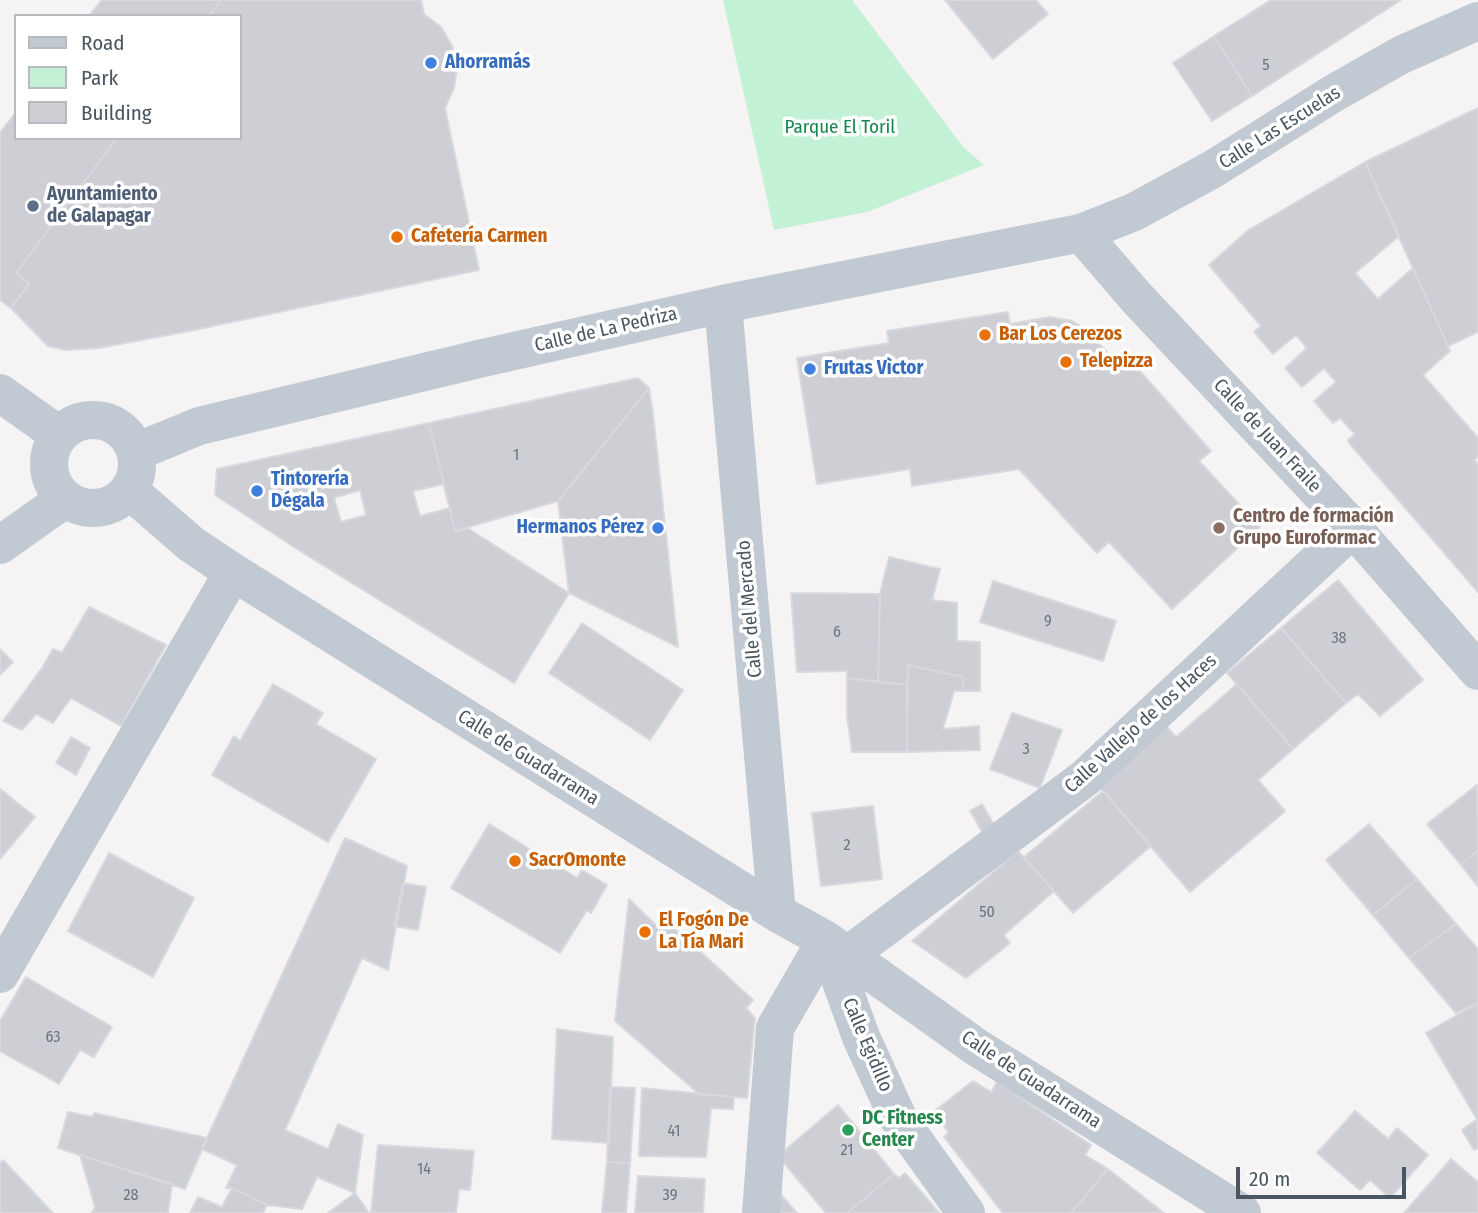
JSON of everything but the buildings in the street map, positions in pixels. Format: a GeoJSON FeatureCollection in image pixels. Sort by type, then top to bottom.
{"type":"FeatureCollection","features":[{"type":"Feature","properties":{"kind":"street","name":"Calle Las Escuelas"},"geometry":{"type":"LineString","coordinates":[[1081,233],[1133,212],[1213,169],[1334,93],[1401,55],[1478,22]]}},
{"type":"Feature","properties":{"kind":"street","name":"Calle de La Pedriza"},"geometry":{"type":"LineString","coordinates":[[136,452],[199,426],[483,358],[723,304],[1081,233]]}},
{"type":"Feature","properties":{"kind":"street","name":"Calle de Juan Fraile"},"geometry":{"type":"LineString","coordinates":[[1081,233],[1135,296],[1353,528],[1478,671]]}},
{"type":"Feature","properties":{"kind":"street","name":"Calle del Mercado"},"geometry":{"type":"LineString","coordinates":[[723,304],[777,914]]}},
{"type":"Feature","properties":{"kind":"street"},"geometry":{"type":"LineString","coordinates":[[0,393],[59,435]]}},
{"type":"Feature","properties":{"kind":"street"},"geometry":{"type":"LineString","coordinates":[[96,419],[114,424],[128,436],[136,452],[137,471],[129,490],[116,502],[99,508],[81,507],[65,499],[54,485],[48,468],[50,450],[59,435],[69,425],[96,419]]}},
{"type":"Feature","properties":{"kind":"street","name":"Calle de Guadarrama"},"geometry":{"type":"LineString","coordinates":[[129,490],[191,544],[233,572],[777,914],[837,947],[976,1047],[1242,1213]]}},
{"type":"Feature","properties":{"kind":"street"},"geometry":{"type":"LineString","coordinates":[[0,545],[65,499]]}},
{"type":"Feature","properties":{"kind":"street","name":"Calle Vallejo de los Haces"},"geometry":{"type":"LineString","coordinates":[[837,947],[1085,778],[1353,528]]}},
{"type":"Feature","properties":{"kind":"street"},"geometry":{"type":"LineString","coordinates":[[0,974],[233,572]]}},
{"type":"Feature","properties":{"kind":"street"},"geometry":{"type":"LineString","coordinates":[[761,1213],[775,1028],[837,947]]}},
{"type":"Feature","properties":{"kind":"street","name":"Calle Egidillo"},"geometry":{"type":"LineString","coordinates":[[837,947],[861,1037],[898,1118],[966,1213]]}},
{"type":"Feature","properties":{"kind":"green space","name":"Parque El Toril"},"geometry":{"type":"Polygon","coordinates":[[[723,0],[852,0],[964,148],[984,165],[867,212],[774,230],[723,0]]]}},
{"type":"Feature","properties":{"kind":"place","name":"Ahorramás"},"geometry":{"type":"Point","coordinates":[431,63]}},
{"type":"Feature","properties":{"kind":"place","name":"Ayuntamiento de Galapagar"},"geometry":{"type":"Point","coordinates":[33,206]}},
{"type":"Feature","properties":{"kind":"place","name":"Cafetería Carmen"},"geometry":{"type":"Point","coordinates":[397,237]}},
{"type":"Feature","properties":{"kind":"place","name":"Bar Los Cerezos"},"geometry":{"type":"Point","coordinates":[985,335]}},
{"type":"Feature","properties":{"kind":"place","name":"Telepizza"},"geometry":{"type":"Point","coordinates":[1066,362]}},
{"type":"Feature","properties":{"kind":"place","name":"Frutas Vìctor"},"geometry":{"type":"Point","coordinates":[810,369]}},
{"type":"Feature","properties":{"kind":"place","name":"Tintorería Dégala"},"geometry":{"type":"Point","coordinates":[257,491]}},
{"type":"Feature","properties":{"kind":"place","name":"Hermanos Pérez"},"geometry":{"type":"Point","coordinates":[658,528]}},
{"type":"Feature","properties":{"kind":"place","name":"Centro de formación Grupo Euroformac"},"geometry":{"type":"Point","coordinates":[1219,528]}},
{"type":"Feature","properties":{"kind":"place","name":"SacrOmonte"},"geometry":{"type":"Point","coordinates":[515,861]}},
{"type":"Feature","properties":{"kind":"place","name":"El Fogón De La Tía Mari"},"geometry":{"type":"Point","coordinates":[645,932]}},
{"type":"Feature","properties":{"kind":"place","name":"DC Fitness Center"},"geometry":{"type":"Point","coordinates":[848,1130]}}]}
